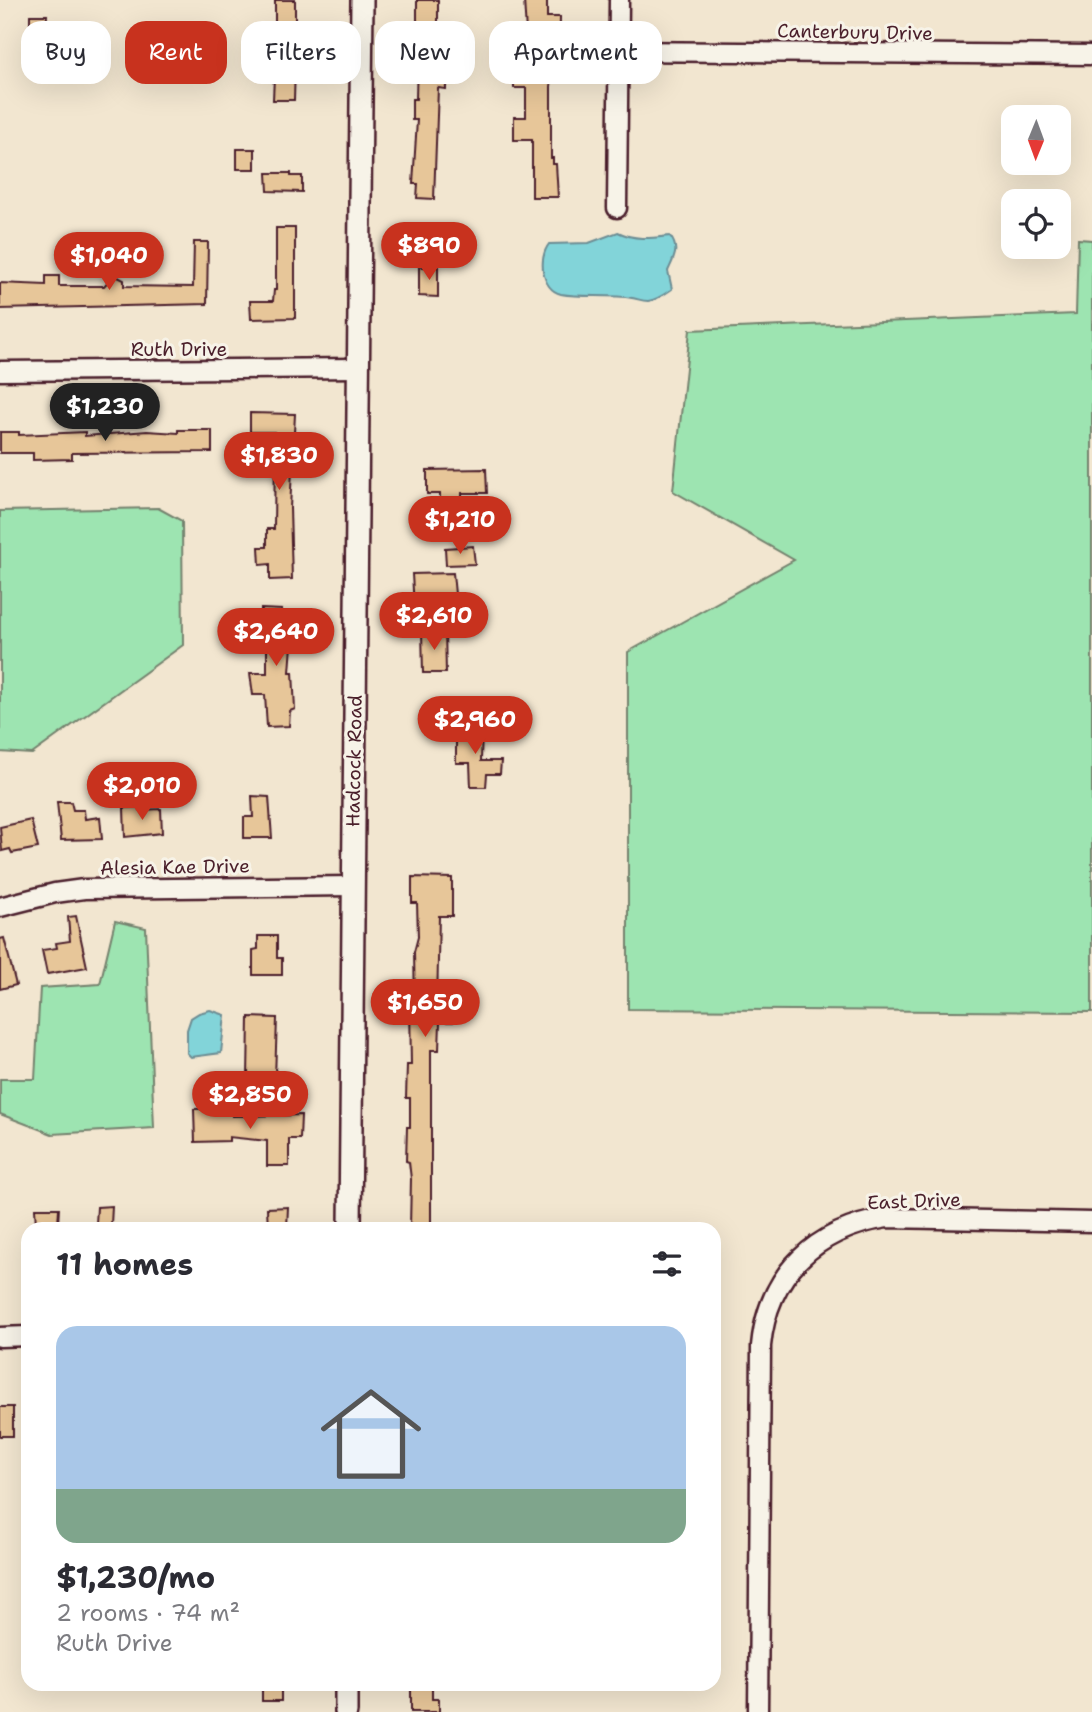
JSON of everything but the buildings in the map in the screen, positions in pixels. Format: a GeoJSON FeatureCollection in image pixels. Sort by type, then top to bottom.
{"type":"FeatureCollection","features":[{"type":"Feature","properties":{"kind":"street","name":"Hadcock Road"},"geometry":{"type":"LineString","coordinates":[[350,1222],[362,0]]}},
{"type":"Feature","properties":{"kind":"street"},"geometry":{"type":"LineString","coordinates":[[619,0],[619,21]]}},
{"type":"Feature","properties":{"kind":"street","name":"Canterbury Drive"},"geometry":{"type":"LineString","coordinates":[[662,51],[1092,55]]}},
{"type":"Feature","properties":{"kind":"street"},"geometry":{"type":"LineString","coordinates":[[617,208],[618,84]]}},
{"type":"Feature","properties":{"kind":"street","name":"Ruth Drive"},"geometry":{"type":"LineString","coordinates":[[0,371],[358,368]]}},
{"type":"Feature","properties":{"kind":"street","name":"Alesia Kae Drive"},"geometry":{"type":"LineString","coordinates":[[0,907],[55,893],[84,889],[353,886]]}},
{"type":"Feature","properties":{"kind":"street","name":"East Drive"},"geometry":{"type":"LineString","coordinates":[[758,1712],[761,1346],[768,1310],[777,1288],[806,1252],[825,1238],[856,1224],[887,1219],[1092,1222]]}},
{"type":"Feature","properties":{"kind":"street"},"geometry":{"type":"LineString","coordinates":[[0,1337],[21,1336]]}},
{"type":"Feature","properties":{"kind":"street"},"geometry":{"type":"LineString","coordinates":[[346,1691],[346,1712]]}},
{"type":"Feature","properties":{"kind":"green space"},"geometry":{"type":"Polygon","coordinates":[[[1078,239],[1092,240],[1092,1012],[628,1009],[628,652],[794,560],[673,491],[690,330],[1076,314],[1078,239]]]}},
{"type":"Feature","properties":{"kind":"green space"},"geometry":{"type":"Polygon","coordinates":[[[158,508],[182,521],[183,645],[32,754],[0,752],[0,511],[158,508]]]}},
{"type":"Feature","properties":{"kind":"green space"},"geometry":{"type":"Polygon","coordinates":[[[115,921],[146,928],[154,1128],[52,1134],[0,1114],[0,1079],[35,1079],[40,988],[100,984],[115,921]]]}},
{"type":"Feature","properties":{"kind":"water"},"geometry":{"type":"Polygon","coordinates":[[[618,232],[638,238],[670,236],[675,249],[668,271],[672,289],[648,301],[561,294],[549,286],[543,272],[543,257],[549,244],[589,243],[618,232]]]}},
{"type":"Feature","properties":{"kind":"water"},"geometry":{"type":"Polygon","coordinates":[[[210,1010],[225,1015],[221,1053],[191,1057],[187,1053],[187,1030],[191,1018],[210,1010]]]}}]}
